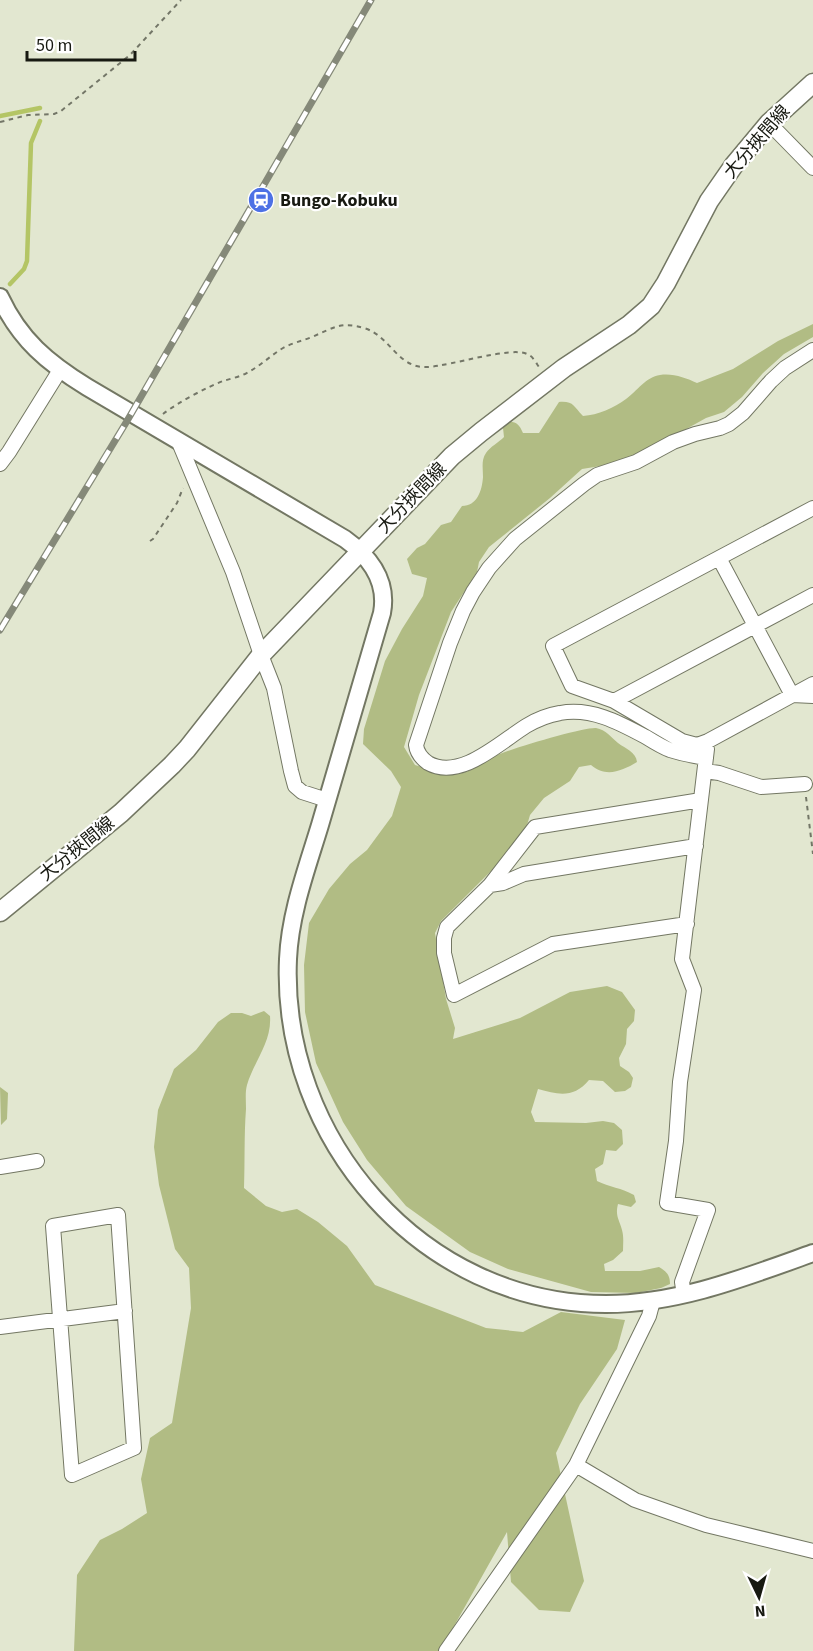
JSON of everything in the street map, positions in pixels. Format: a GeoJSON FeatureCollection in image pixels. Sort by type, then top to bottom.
{"type":"FeatureCollection","features":[{"type":"Feature","properties":{"kind":"main road","name":"大分挾間線"},"geometry":{"type":"LineString","coordinates":[[0,912],[121,813],[165,773],[187,749],[261,655],[452,456],[548,380],[635,321],[651,306],[666,283],[693,230],[734,165],[769,123],[813,83]]}},
{"type":"Feature","properties":{"kind":"street"},"geometry":{"type":"LineString","coordinates":[[769,123],[813,168]]}},
{"type":"Feature","properties":{"kind":"street"},"geometry":{"type":"LineString","coordinates":[[0,297],[11,318],[27,340],[44,358],[60,370],[338,535],[360,551],[380,579],[384,605],[304,878],[292,925],[288,958],[288,992],[294,1032],[302,1067],[314,1101],[344,1160],[376,1202],[406,1230],[436,1252],[485,1279],[512,1289],[558,1300],[607,1304],[653,1301],[729,1282],[813,1253]]}},
{"type":"Feature","properties":{"kind":"street"},"geometry":{"type":"LineString","coordinates":[[805,784],[761,787],[718,773],[636,732],[600,716],[579,711],[559,713],[527,725],[479,757],[457,767],[442,768],[432,765],[419,756],[416,745],[444,658],[463,611],[489,568],[515,539],[597,475],[636,462],[673,442],[729,424],[743,413],[785,368],[813,350]]}},
{"type":"Feature","properties":{"kind":"street"},"geometry":{"type":"LineString","coordinates":[[0,464],[60,370]]}},
{"type":"Feature","properties":{"kind":"street"},"geometry":{"type":"LineString","coordinates":[[178,440],[233,572],[274,688],[295,786],[302,792],[327,800]]}},
{"type":"Feature","properties":{"kind":"street"},"geometry":{"type":"LineString","coordinates":[[813,508],[553,646],[572,686],[614,701],[682,741],[697,745],[813,684]]}},
{"type":"Feature","properties":{"kind":"street"},"geometry":{"type":"LineString","coordinates":[[719,558],[792,695]]}},
{"type":"Feature","properties":{"kind":"street"},"geometry":{"type":"LineString","coordinates":[[614,701],[813,596]]}},
{"type":"Feature","properties":{"kind":"street"},"geometry":{"type":"LineString","coordinates":[[792,695],[813,696]]}},
{"type":"Feature","properties":{"kind":"street"},"geometry":{"type":"LineString","coordinates":[[684,1295],[682,1282],[708,1210],[667,1203],[676,1141],[680,1082],[694,990],[682,959],[708,741]]}},
{"type":"Feature","properties":{"kind":"street"},"geometry":{"type":"LineString","coordinates":[[687,924],[553,944],[454,995],[444,953],[447,927],[490,885],[535,827],[701,800]]}},
{"type":"Feature","properties":{"kind":"street"},"geometry":{"type":"LineString","coordinates":[[490,885],[503,883],[524,874],[696,846]]}},
{"type":"Feature","properties":{"kind":"street"},"geometry":{"type":"LineString","coordinates":[[0,1167],[37,1161]]}},
{"type":"Feature","properties":{"kind":"street"},"geometry":{"type":"LineString","coordinates":[[118,1215],[134,1448],[72,1475],[60,1320],[53,1226],[118,1215]]}},
{"type":"Feature","properties":{"kind":"street"},"geometry":{"type":"LineString","coordinates":[[446,1651],[576,1465],[649,1316],[653,1301]]}},
{"type":"Feature","properties":{"kind":"street"},"geometry":{"type":"LineString","coordinates":[[0,1327],[125,1311]]}},
{"type":"Feature","properties":{"kind":"street"},"geometry":{"type":"LineString","coordinates":[[576,1465],[634,1500],[706,1525],[813,1551]]}},
{"type":"Feature","properties":{"kind":"path"},"geometry":{"type":"LineString","coordinates":[[0,122],[28,115],[54,114],[61,111],[130,55],[181,0]]}},
{"type":"Feature","properties":{"kind":"path"},"geometry":{"type":"LineString","coordinates":[[159,418],[175,406],[206,390],[244,375],[285,347],[327,329],[350,325],[370,330],[388,344],[401,359],[412,365],[440,366],[502,354],[526,353],[534,359],[548,380]]}},
{"type":"Feature","properties":{"kind":"path"},"geometry":{"type":"LineString","coordinates":[[150,541],[174,507],[182,488],[193,477]]}},
{"type":"Feature","properties":{"kind":"path"},"geometry":{"type":"LineString","coordinates":[[805,784],[813,854]]}},
{"type":"Feature","properties":{"kind":"green space"},"geometry":{"type":"Polygon","coordinates":[[[813,324],[813,337],[784,354],[724,412],[706,418],[654,447],[613,464],[582,469],[489,547],[479,562],[477,572],[451,612],[419,695],[404,747],[415,765],[455,774],[471,770],[512,749],[596,728],[603,730],[633,753],[636,759],[637,762],[614,772],[602,771],[591,765],[579,767],[570,781],[544,798],[530,815],[525,832],[504,858],[441,921],[435,933],[446,999],[455,1028],[453,1039],[520,1018],[570,992],[607,986],[622,992],[635,1010],[634,1021],[627,1029],[626,1044],[619,1058],[620,1066],[633,1078],[631,1087],[625,1091],[615,1092],[603,1081],[589,1080],[578,1090],[566,1094],[538,1089],[531,1112],[535,1122],[603,1121],[614,1123],[622,1130],[623,1144],[616,1151],[606,1150],[603,1164],[595,1169],[597,1181],[634,1195],[636,1202],[631,1207],[618,1204],[617,1215],[623,1233],[623,1251],[604,1264],[605,1271],[640,1271],[659,1267],[667,1274],[670,1284],[636,1293],[591,1292],[508,1269],[470,1252],[406,1206],[367,1160],[343,1122],[316,1063],[305,1012],[304,965],[309,923],[329,889],[350,864],[367,850],[392,816],[401,787],[391,771],[363,744],[364,729],[385,661],[423,596],[427,578],[412,574],[407,559],[417,548],[425,544],[441,525],[451,522],[462,506],[475,501],[478,497],[483,477],[484,456],[504,437],[503,428],[507,422],[517,424],[523,433],[539,433],[559,402],[571,403],[583,416],[600,413],[616,405],[655,376],[675,375],[697,383],[733,369],[778,341],[813,324]]]}},
{"type":"Feature","properties":{"kind":"green space"},"geometry":{"type":"Polygon","coordinates":[[[264,1011],[270,1016],[268,1034],[246,1091],[244,1188],[266,1206],[282,1212],[297,1209],[318,1222],[347,1246],[375,1285],[486,1328],[523,1332],[561,1312],[625,1320],[617,1349],[580,1404],[556,1453],[584,1581],[570,1612],[539,1610],[511,1582],[507,1532],[440,1651],[74,1651],[77,1575],[100,1540],[147,1513],[141,1479],[150,1438],[172,1423],[191,1308],[189,1268],[175,1249],[159,1185],[154,1147],[158,1110],[174,1069],[196,1050],[218,1022],[231,1013],[251,1016],[264,1011]]]}},
{"type":"Feature","properties":{"kind":"green space"},"geometry":{"type":"Polygon","coordinates":[[[0,1087],[8,1093],[7,1119],[1,1125],[0,1087]]]}},
{"type":"Feature","properties":{"kind":"waterway"},"geometry":{"type":"LineString","coordinates":[[0,116],[40,108]]}},
{"type":"Feature","properties":{"kind":"waterway"},"geometry":{"type":"LineString","coordinates":[[10,284],[24,269],[27,261],[31,143],[40,121]]}},
{"type":"Feature","properties":{"kind":"railway"},"geometry":{"type":"LineString","coordinates":[[0,630],[127,421],[371,0]]}},
{"type":"Feature","properties":{"kind":"place","name":"Bungo-Kobuku"},"geometry":{"type":"Point","coordinates":[261,200]}}]}
